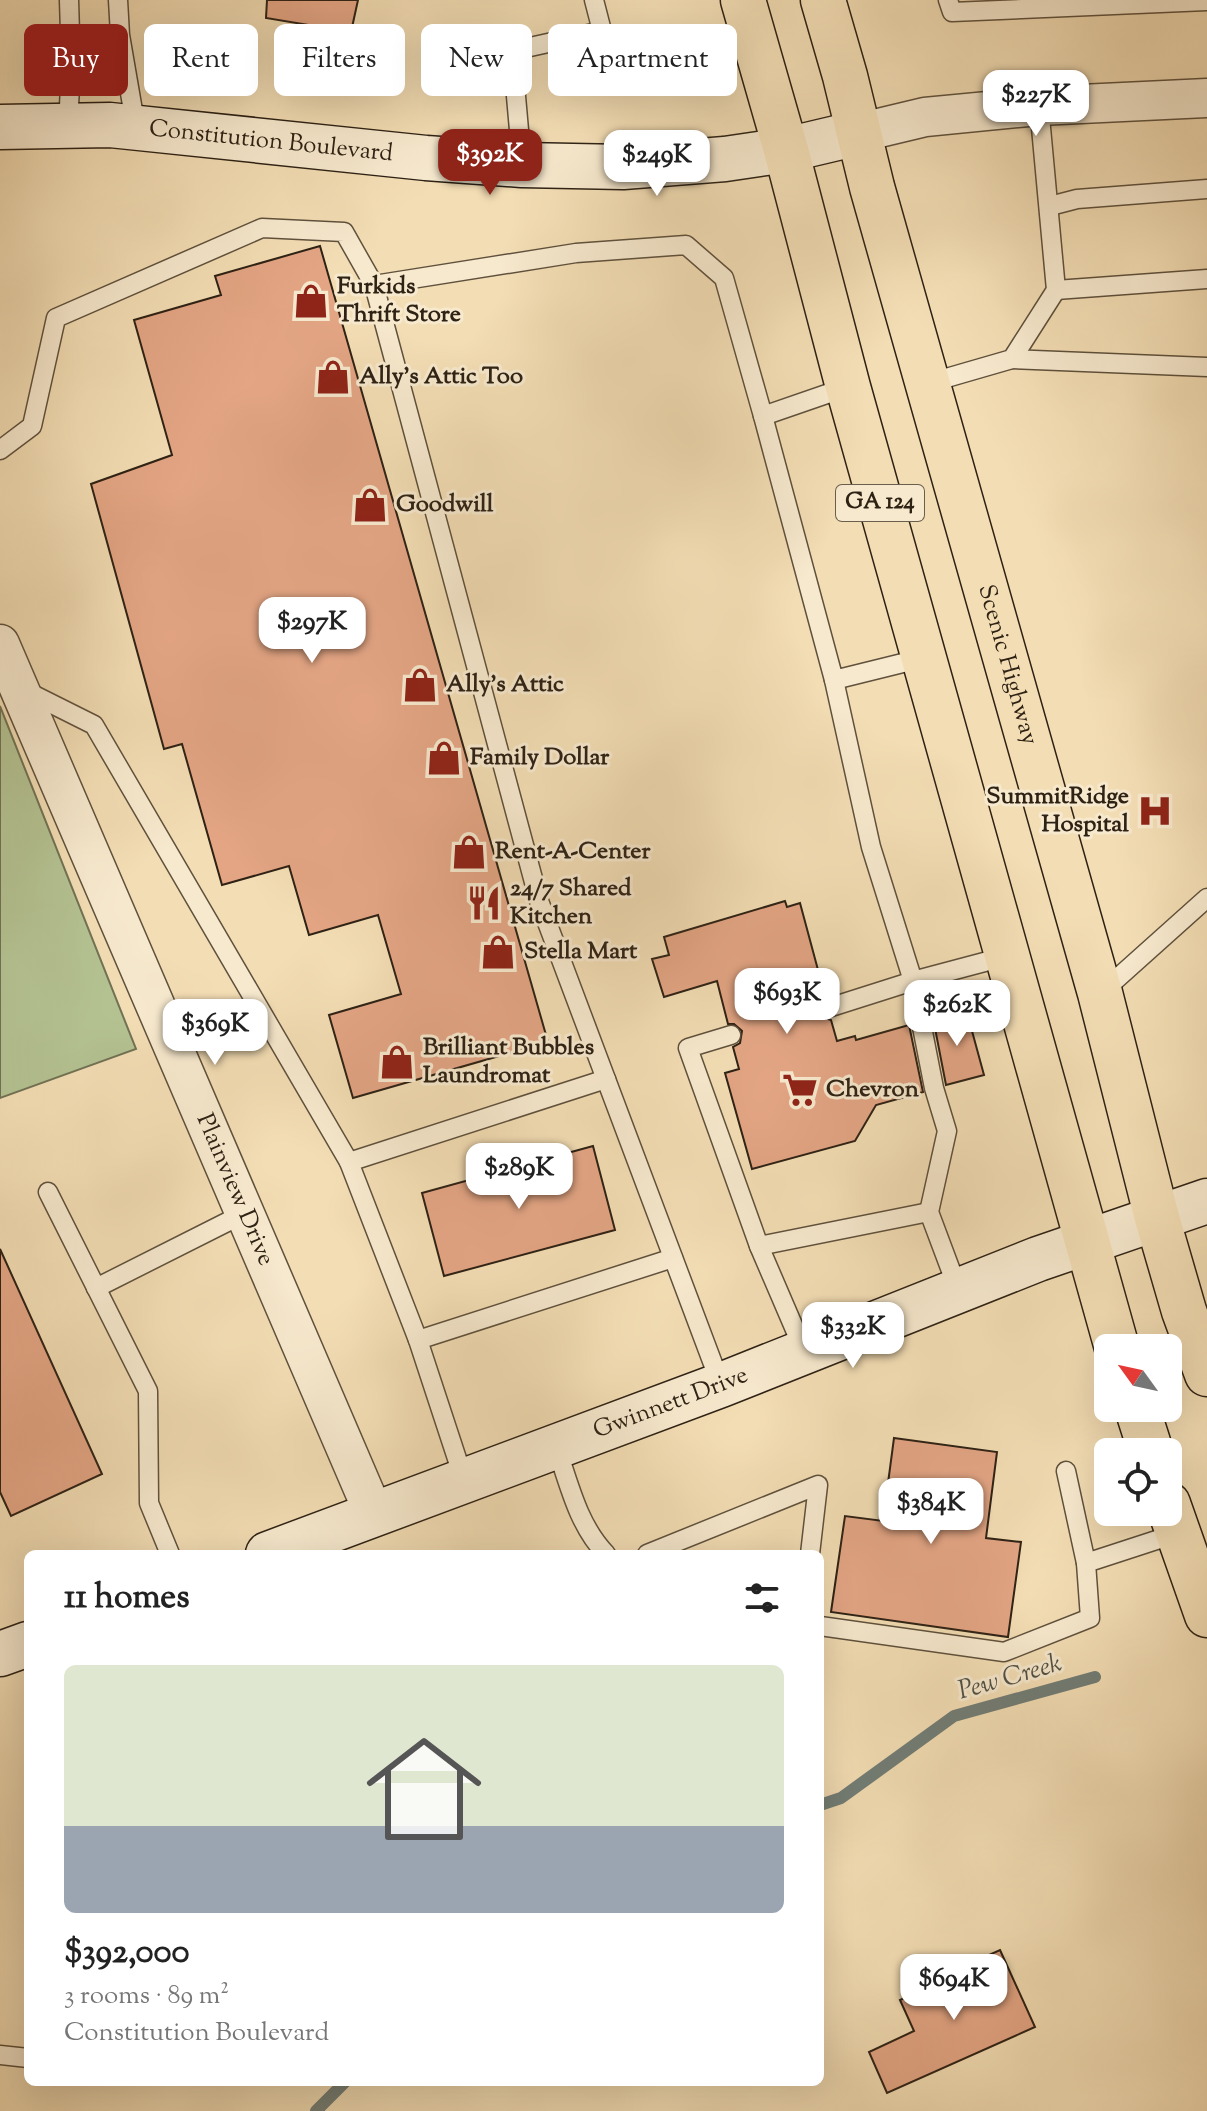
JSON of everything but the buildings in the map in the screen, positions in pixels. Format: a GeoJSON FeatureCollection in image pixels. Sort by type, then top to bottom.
{"type":"FeatureCollection","features":[{"type":"Feature","properties":{"kind":"highway","name":"GA 124"},"geometry":{"type":"LineString","coordinates":[[743,0],[923,658],[1113,1334]]}},
{"type":"Feature","properties":{"kind":"highway","name":"Scenic Highway"},"geometry":{"type":"LineString","coordinates":[[823,0],[1100,993],[1157,1218],[1184,1311],[1207,1374]]}},
{"type":"Feature","properties":{"kind":"highway"},"geometry":{"type":"LineString","coordinates":[[1176,1526],[1207,1615]]}},
{"type":"Feature","properties":{"kind":"street","name":"Constitution Boulevard"},"geometry":{"type":"LineString","coordinates":[[0,127],[136,128],[426,158],[522,165],[623,167],[725,159],[786,150],[925,117],[1039,106],[1207,98]]}},
{"type":"Feature","properties":{"kind":"street","name":"Plainview Drive"},"geometry":{"type":"LineString","coordinates":[[0,644],[374,1514]]}},
{"type":"Feature","properties":{"kind":"street","name":"Gwinnett Drive"},"geometry":{"type":"LineString","coordinates":[[279,1550],[805,1353],[1087,1241],[1207,1201]]}},
{"type":"Feature","properties":{"kind":"street"},"geometry":{"type":"LineString","coordinates":[[0,1654],[24,1645]]}},
{"type":"Feature","properties":{"kind":"lane"},"geometry":{"type":"LineString","coordinates":[[68,126],[71,67],[69,0]]}},
{"type":"Feature","properties":{"kind":"lane"},"geometry":{"type":"LineString","coordinates":[[118,0],[120,35],[136,128]]}},
{"type":"Feature","properties":{"kind":"lane"},"geometry":{"type":"LineString","coordinates":[[522,165],[512,51],[602,31],[594,0]]}},
{"type":"Feature","properties":{"kind":"lane"},"geometry":{"type":"LineString","coordinates":[[948,0],[952,12],[1207,1]]}},
{"type":"Feature","properties":{"kind":"lane"},"geometry":{"type":"LineString","coordinates":[[1012,359],[1056,290],[1039,106]]}},
{"type":"Feature","properties":{"kind":"lane"},"geometry":{"type":"LineString","coordinates":[[1050,206],[1077,199],[1207,189]]}},
{"type":"Feature","properties":{"kind":"lane"},"geometry":{"type":"LineString","coordinates":[[0,450],[32,426],[56,318],[262,228],[344,232],[374,285],[539,901],[721,1385]]}},
{"type":"Feature","properties":{"kind":"lane"},"geometry":{"type":"LineString","coordinates":[[374,285],[576,253],[686,245],[724,278],[834,680],[871,847],[913,981],[934,1088],[947,1131],[929,1212],[959,1292]]}},
{"type":"Feature","properties":{"kind":"lane"},"geometry":{"type":"LineString","coordinates":[[1056,290],[1207,279]]}},
{"type":"Feature","properties":{"kind":"lane"},"geometry":{"type":"LineString","coordinates":[[929,383],[1012,359],[1207,367]]}},
{"type":"Feature","properties":{"kind":"lane"},"geometry":{"type":"LineString","coordinates":[[763,416],[848,387]]}},
{"type":"Feature","properties":{"kind":"lane"},"geometry":{"type":"LineString","coordinates":[[834,680],[923,658]]}},
{"type":"Feature","properties":{"kind":"lane"},"geometry":{"type":"LineString","coordinates":[[18,687],[94,725],[349,1162],[418,1340],[464,1480]]}},
{"type":"Feature","properties":{"kind":"lane"},"geometry":{"type":"LineString","coordinates":[[1100,993],[1207,898]]}},
{"type":"Feature","properties":{"kind":"lane"},"geometry":{"type":"LineString","coordinates":[[828,1008],[1008,956]]}},
{"type":"Feature","properties":{"kind":"lane"},"geometry":{"type":"LineString","coordinates":[[731,1035],[688,1048],[759,1246],[805,1353]]}},
{"type":"Feature","properties":{"kind":"lane"},"geometry":{"type":"LineString","coordinates":[[349,1162],[606,1079]]}},
{"type":"Feature","properties":{"kind":"lane"},"geometry":{"type":"LineString","coordinates":[[48,1192],[148,1391],[149,1503],[168,1550]]}},
{"type":"Feature","properties":{"kind":"lane"},"geometry":{"type":"LineString","coordinates":[[759,1246],[929,1212]]}},
{"type":"Feature","properties":{"kind":"lane"},"geometry":{"type":"LineString","coordinates":[[96,1288],[245,1213]]}},
{"type":"Feature","properties":{"kind":"lane"},"geometry":{"type":"LineString","coordinates":[[418,1340],[673,1258]]}},
{"type":"Feature","properties":{"kind":"lane"},"geometry":{"type":"LineString","coordinates":[[556,1446],[580,1515],[602,1550]]}},
{"type":"Feature","properties":{"kind":"lane"},"geometry":{"type":"LineString","coordinates":[[824,1627],[1004,1652],[1090,1618],[1086,1563],[1066,1471]]}},
{"type":"Feature","properties":{"kind":"lane"},"geometry":{"type":"LineString","coordinates":[[657,1550],[818,1485],[810,1550]]}},
{"type":"Feature","properties":{"kind":"lane"},"geometry":{"type":"LineString","coordinates":[[1086,1563],[1158,1526]]}},
{"type":"Feature","properties":{"kind":"lane"},"geometry":{"type":"LineString","coordinates":[[0,2055],[24,2058]]}},
{"type":"Feature","properties":{"kind":"green space"},"geometry":{"type":"Polygon","coordinates":[[[0,706],[136,1049],[0,1098],[0,706]]]}},
{"type":"Feature","properties":{"kind":"waterway","name":"Pew Creek"},"geometry":{"type":"LineString","coordinates":[[824,1804],[841,1798],[954,1716],[1095,1677]]}},
{"type":"Feature","properties":{"kind":"waterway","name":"Pew Creek"},"geometry":{"type":"LineString","coordinates":[[316,2111],[341,2086]]}},
{"type":"Feature","properties":{"kind":"place","name":"Furkids Thrift Store"},"geometry":{"type":"Point","coordinates":[311,301]}},
{"type":"Feature","properties":{"kind":"place","name":"Ally's Attic Too"},"geometry":{"type":"Point","coordinates":[333,377]}},
{"type":"Feature","properties":{"kind":"place","name":"Goodwill"},"geometry":{"type":"Point","coordinates":[370,505]}},
{"type":"Feature","properties":{"kind":"place","name":"Ally's Attic"},"geometry":{"type":"Point","coordinates":[420,685]}},
{"type":"Feature","properties":{"kind":"place","name":"Family Dollar"},"geometry":{"type":"Point","coordinates":[444,758]}},
{"type":"Feature","properties":{"kind":"place","name":"SummitRidge Hospital"},"geometry":{"type":"Point","coordinates":[1155,811]}},
{"type":"Feature","properties":{"kind":"place","name":"Rent-A-Center"},"geometry":{"type":"Point","coordinates":[469,852]}},
{"type":"Feature","properties":{"kind":"place","name":"24/7 Shared Kitchen"},"geometry":{"type":"Point","coordinates":[484,903]}},
{"type":"Feature","properties":{"kind":"place","name":"Stella Mart"},"geometry":{"type":"Point","coordinates":[498,952]}},
{"type":"Feature","properties":{"kind":"place","name":"Brilliant Bubbles Laundromat"},"geometry":{"type":"Point","coordinates":[397,1062]}},
{"type":"Feature","properties":{"kind":"place","name":"Chevron"},"geometry":{"type":"Point","coordinates":[800,1090]}}]}
